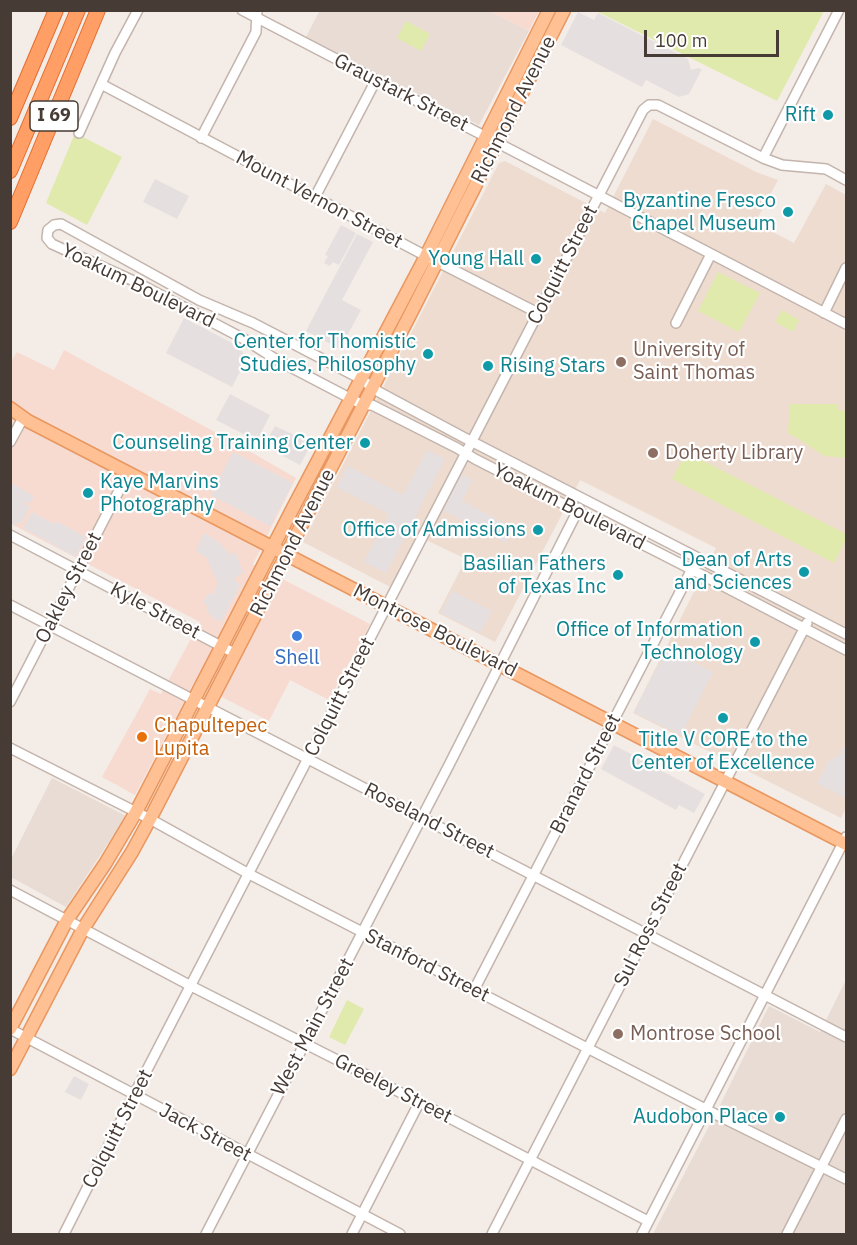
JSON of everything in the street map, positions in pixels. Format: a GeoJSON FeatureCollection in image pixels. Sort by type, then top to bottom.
{"type":"FeatureCollection","features":[{"type":"Feature","properties":{"kind":"highway","name":"I 69"},"geometry":{"type":"LineString","coordinates":[[10,118],[56,10]]}},
{"type":"Feature","properties":{"kind":"highway"},"geometry":{"type":"LineString","coordinates":[[10,171],[78,10]]}},
{"type":"Feature","properties":{"kind":"highway","name":"I 69"},"geometry":{"type":"LineString","coordinates":[[10,222],[98,10]]}},
{"type":"Feature","properties":{"kind":"main road","name":"Richmond Avenue"},"geometry":{"type":"LineString","coordinates":[[10,1069],[83,928],[132,852],[150,819],[372,388],[485,137],[549,10]]}},
{"type":"Feature","properties":{"kind":"main road","name":"Richmond Avenue"},"geometry":{"type":"LineString","coordinates":[[10,1029],[68,920],[136,812],[361,379],[497,143],[564,10]]}},
{"type":"Feature","properties":{"kind":"main road"},"geometry":{"type":"LineString","coordinates":[[543,22],[555,28]]}},
{"type":"Feature","properties":{"kind":"main road","name":"Montrose Boulevard"},"geometry":{"type":"LineString","coordinates":[[10,408],[17,417],[846,841]]}},
{"type":"Feature","properties":{"kind":"street"},"geometry":{"type":"LineString","coordinates":[[79,133],[115,53],[138,10]]}},
{"type":"Feature","properties":{"kind":"street","name":"Graustark Street"},"geometry":{"type":"LineString","coordinates":[[242,10],[257,14],[376,80],[846,324]]}},
{"type":"Feature","properties":{"kind":"street"},"geometry":{"type":"LineString","coordinates":[[839,10],[763,158],[782,165],[826,169],[846,180]]}},
{"type":"Feature","properties":{"kind":"street"},"geometry":{"type":"LineString","coordinates":[[201,138],[256,32],[257,14]]}},
{"type":"Feature","properties":{"kind":"street"},"geometry":{"type":"LineString","coordinates":[[315,197],[376,80]]}},
{"type":"Feature","properties":{"kind":"street","name":"Mount Vernon Street"},"geometry":{"type":"LineString","coordinates":[[101,84],[538,313]]}},
{"type":"Feature","properties":{"kind":"street","name":"Colquitt Street"},"geometry":{"type":"LineString","coordinates":[[64,1234],[643,110],[650,105],[658,105],[763,158]]}},
{"type":"Feature","properties":{"kind":"street","name":"Yoakum Boulevard"},"geometry":{"type":"LineString","coordinates":[[846,634],[472,441],[372,388],[361,379],[253,323],[199,300],[61,224],[54,225],[48,230],[47,238],[52,244],[136,282],[351,399],[363,405],[372,405],[457,448],[846,650]]}},
{"type":"Feature","properties":{"kind":"street"},"geometry":{"type":"LineString","coordinates":[[676,323],[711,254]]}},
{"type":"Feature","properties":{"kind":"street"},"geometry":{"type":"LineString","coordinates":[[824,313],[846,268]]}},
{"type":"Feature","properties":{"kind":"street"},"geometry":{"type":"LineString","coordinates":[[136,282],[142,270]]}},
{"type":"Feature","properties":{"kind":"street"},"geometry":{"type":"LineString","coordinates":[[244,339],[253,323]]}},
{"type":"Feature","properties":{"kind":"street"},"geometry":{"type":"LineString","coordinates":[[10,442],[17,417]]}},
{"type":"Feature","properties":{"kind":"street","name":"Oakley Street"},"geometry":{"type":"LineString","coordinates":[[10,702],[128,472]]}},
{"type":"Feature","properties":{"kind":"street","name":"West Main Street"},"geometry":{"type":"LineString","coordinates":[[206,1234],[422,818],[584,499]]}},
{"type":"Feature","properties":{"kind":"street","name":"Kyle Street"},"geometry":{"type":"LineString","coordinates":[[10,535],[236,654]]}},
{"type":"Feature","properties":{"kind":"street","name":"Branard Street"},"geometry":{"type":"LineString","coordinates":[[474,990],[698,558]]}},
{"type":"Feature","properties":{"kind":"street","name":"Roseland Street"},"geometry":{"type":"LineString","coordinates":[[10,605],[846,1037]]}},
{"type":"Feature","properties":{"kind":"street","name":"Sul Ross Street"},"geometry":{"type":"LineString","coordinates":[[492,1234],[810,616]]}},
{"type":"Feature","properties":{"kind":"street","name":"Stanford Street"},"geometry":{"type":"LineString","coordinates":[[10,748],[474,990],[846,1179]]}},
{"type":"Feature","properties":{"kind":"street"},"geometry":{"type":"LineString","coordinates":[[642,1234],[846,841]]}},
{"type":"Feature","properties":{"kind":"street","name":"Greeley Street"},"geometry":{"type":"LineString","coordinates":[[10,890],[191,986],[648,1221]]}},
{"type":"Feature","properties":{"kind":"street","name":"Jack Street"},"geometry":{"type":"LineString","coordinates":[[10,1029],[400,1234]]}},
{"type":"Feature","properties":{"kind":"street"},"geometry":{"type":"LineString","coordinates":[[352,1234],[419,1103]]}},
{"type":"Feature","properties":{"kind":"street"},"geometry":{"type":"LineString","coordinates":[[787,1234],[846,1119]]}},
{"type":"Feature","properties":{"kind":"shaded area"},"geometry":{"type":"Polygon","coordinates":[[[320,10],[489,11],[529,31],[479,125],[306,37],[320,10]]]}},
{"type":"Feature","properties":{"kind":"shaded area"},"geometry":{"type":"Polygon","coordinates":[[[489,11],[539,11],[529,31],[489,11]]]}},
{"type":"Feature","properties":{"kind":"shaded area"},"geometry":{"type":"Polygon","coordinates":[[[578,12],[594,20],[598,13],[688,59],[691,70],[702,69],[689,94],[679,97],[646,80],[642,87],[561,45],[578,12]]]}},
{"type":"Feature","properties":{"kind":"shaded area","name":"University of Saint Thomas"},"geometry":{"type":"Polygon","coordinates":[[[653,119],[756,172],[778,180],[755,223],[794,243],[826,184],[846,195],[846,808],[841,818],[633,713],[716,548],[580,480],[495,642],[438,613],[466,559],[426,540],[400,592],[303,542],[499,163],[505,161],[605,213],[653,119]]]}},
{"type":"Feature","properties":{"kind":"shaded area"},"geometry":{"type":"Polygon","coordinates":[[[155,179],[189,196],[177,219],[143,202],[155,179]]]}},
{"type":"Feature","properties":{"kind":"shaded area"},"geometry":{"type":"Polygon","coordinates":[[[341,225],[356,233],[339,265],[333,262],[330,266],[324,263],[328,256],[325,255],[341,225]]]}},
{"type":"Feature","properties":{"kind":"shaded area"},"geometry":{"type":"Polygon","coordinates":[[[357,234],[373,242],[342,300],[361,310],[340,349],[306,331],[357,234]]]}},
{"type":"Feature","properties":{"kind":"shaded area"},"geometry":{"type":"Polygon","coordinates":[[[184,318],[238,346],[247,358],[232,387],[166,353],[184,318]]]}},
{"type":"Feature","properties":{"kind":"shaded area"},"geometry":{"type":"Polygon","coordinates":[[[64,350],[296,478],[253,564],[370,624],[329,700],[290,680],[269,721],[194,683],[135,795],[102,777],[150,689],[161,694],[200,622],[11,524],[10,363],[17,352],[54,370],[64,350]]]}},
{"type":"Feature","properties":{"kind":"shaded area"},"geometry":{"type":"Polygon","coordinates":[[[230,394],[270,415],[257,441],[216,420],[230,394]]]}},
{"type":"Feature","properties":{"kind":"shaded area"},"geometry":{"type":"Polygon","coordinates":[[[275,426],[303,439],[308,438],[313,441],[300,465],[264,446],[275,426]]]}},
{"type":"Feature","properties":{"kind":"shaded area"},"geometry":{"type":"Polygon","coordinates":[[[427,450],[445,459],[386,573],[364,562],[389,514],[337,487],[348,466],[403,495],[427,450]]]}},
{"type":"Feature","properties":{"kind":"shaded area"},"geometry":{"type":"Polygon","coordinates":[[[233,452],[293,483],[270,526],[211,495],[233,452]]]}},
{"type":"Feature","properties":{"kind":"shaded area"},"geometry":{"type":"Polygon","coordinates":[[[459,473],[472,480],[462,501],[514,528],[506,543],[441,509],[459,473]]]}},
{"type":"Feature","properties":{"kind":"shaded area"},"geometry":{"type":"Polygon","coordinates":[[[11,483],[34,496],[31,503],[27,501],[24,506],[30,505],[28,512],[25,513],[26,517],[23,518],[24,521],[14,525],[11,522],[11,483]]]}},
{"type":"Feature","properties":{"kind":"shaded area"},"geometry":{"type":"Polygon","coordinates":[[[32,512],[54,524],[56,521],[86,537],[76,557],[23,528],[32,512]]]}},
{"type":"Feature","properties":{"kind":"shaded area"},"geometry":{"type":"Polygon","coordinates":[[[204,533],[221,544],[230,555],[235,552],[243,572],[234,579],[240,585],[221,622],[213,618],[206,610],[208,606],[203,603],[208,593],[213,595],[218,583],[206,557],[196,551],[204,533]]]}},
{"type":"Feature","properties":{"kind":"shaded area"},"geometry":{"type":"Polygon","coordinates":[[[452,591],[492,611],[480,633],[441,613],[452,591]]]}},
{"type":"Feature","properties":{"kind":"shaded area"},"geometry":{"type":"Polygon","coordinates":[[[667,648],[713,672],[681,735],[634,712],[667,648]]]}},
{"type":"Feature","properties":{"kind":"shaded area"},"geometry":{"type":"Polygon","coordinates":[[[614,745],[705,794],[694,813],[679,805],[676,810],[601,769],[614,745]]]}},
{"type":"Feature","properties":{"kind":"shaded area"},"geometry":{"type":"Polygon","coordinates":[[[846,747],[844,790],[846,798],[817,783],[829,761],[841,754],[840,750],[846,747]]]}},
{"type":"Feature","properties":{"kind":"shaded area"},"geometry":{"type":"Polygon","coordinates":[[[52,778],[126,816],[66,907],[11,877],[11,859],[52,778]]]}},
{"type":"Feature","properties":{"kind":"shaded area","name":"Audobon Place"},"geometry":{"type":"Polygon","coordinates":[[[846,980],[846,1234],[653,1234],[769,1006],[820,1032],[846,980]]]}},
{"type":"Feature","properties":{"kind":"shaded area"},"geometry":{"type":"Polygon","coordinates":[[[74,1076],[89,1084],[81,1100],[65,1092],[74,1076]]]}},
{"type":"Feature","properties":{"kind":"green space"},"geometry":{"type":"Polygon","coordinates":[[[596,11],[824,11],[777,101],[596,11]]]}},
{"type":"Feature","properties":{"kind":"green space"},"geometry":{"type":"Polygon","coordinates":[[[406,21],[430,34],[421,51],[397,38],[406,21]]]}},
{"type":"Feature","properties":{"kind":"green space"},"geometry":{"type":"Polygon","coordinates":[[[75,133],[122,157],[87,225],[46,203],[75,133]]]}},
{"type":"Feature","properties":{"kind":"green space"},"geometry":{"type":"Polygon","coordinates":[[[718,272],[760,293],[739,332],[698,311],[718,272]]]}},
{"type":"Feature","properties":{"kind":"green space"},"geometry":{"type":"Polygon","coordinates":[[[782,310],[799,320],[793,332],[775,322],[782,310]]]}},
{"type":"Feature","properties":{"kind":"green space"},"geometry":{"type":"Polygon","coordinates":[[[790,404],[837,404],[839,410],[846,412],[846,458],[824,456],[788,433],[790,404]]]}},
{"type":"Feature","properties":{"kind":"green space"},"geometry":{"type":"Polygon","coordinates":[[[686,452],[846,534],[846,539],[834,563],[672,479],[686,452]]]}},
{"type":"Feature","properties":{"kind":"green space"},"geometry":{"type":"Polygon","coordinates":[[[347,1000],[364,1009],[345,1045],[329,1037],[347,1000]]]}},
{"type":"Feature","properties":{"kind":"place","name":"Rift"},"geometry":{"type":"Point","coordinates":[828,115]}},
{"type":"Feature","properties":{"kind":"place","name":"Byzantine Fresco Chapel Museum"},"geometry":{"type":"Point","coordinates":[788,212]}},
{"type":"Feature","properties":{"kind":"place","name":"Young Hall"},"geometry":{"type":"Point","coordinates":[536,259]}},
{"type":"Feature","properties":{"kind":"place","name":"Center for Thomistic Studies, Philosophy"},"geometry":{"type":"Point","coordinates":[428,354]}},
{"type":"Feature","properties":{"kind":"place","name":"University of Saint Thomas"},"geometry":{"type":"Point","coordinates":[621,362]}},
{"type":"Feature","properties":{"kind":"place","name":"Rising Stars"},"geometry":{"type":"Point","coordinates":[488,366]}},
{"type":"Feature","properties":{"kind":"place","name":"Counseling Training Center"},"geometry":{"type":"Point","coordinates":[365,443]}},
{"type":"Feature","properties":{"kind":"place","name":"Doherty Library"},"geometry":{"type":"Point","coordinates":[653,453]}},
{"type":"Feature","properties":{"kind":"place","name":"Kaye Marvins Photography"},"geometry":{"type":"Point","coordinates":[88,493]}},
{"type":"Feature","properties":{"kind":"place","name":"Office of Admissions"},"geometry":{"type":"Point","coordinates":[538,530]}},
{"type":"Feature","properties":{"kind":"place","name":"Dean of Arts and Sciences"},"geometry":{"type":"Point","coordinates":[804,572]}},
{"type":"Feature","properties":{"kind":"place","name":"Basilian Fathers of Texas Inc"},"geometry":{"type":"Point","coordinates":[618,575]}},
{"type":"Feature","properties":{"kind":"place","name":"Shell"},"geometry":{"type":"Point","coordinates":[297,636]}},
{"type":"Feature","properties":{"kind":"place","name":"Office of Information Technology"},"geometry":{"type":"Point","coordinates":[755,642]}},
{"type":"Feature","properties":{"kind":"place","name":"Title V CORE to the Center of Excellence"},"geometry":{"type":"Point","coordinates":[723,718]}},
{"type":"Feature","properties":{"kind":"place","name":"Chapultepec Lupita"},"geometry":{"type":"Point","coordinates":[142,737]}},
{"type":"Feature","properties":{"kind":"place","name":"Montrose School"},"geometry":{"type":"Point","coordinates":[618,1034]}},
{"type":"Feature","properties":{"kind":"place","name":"Audobon Place"},"geometry":{"type":"Point","coordinates":[780,1117]}}]}
